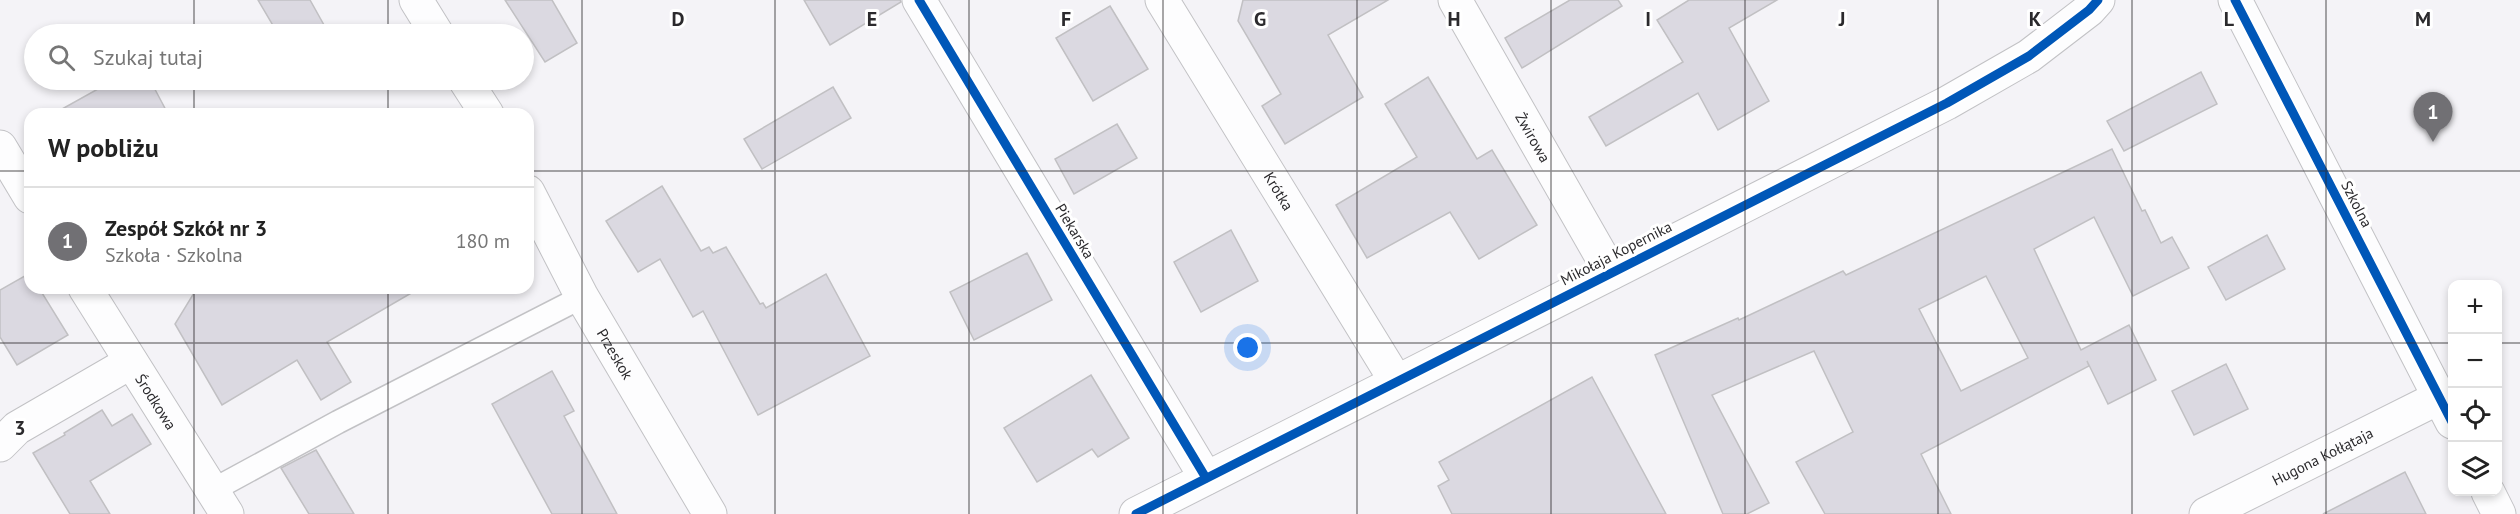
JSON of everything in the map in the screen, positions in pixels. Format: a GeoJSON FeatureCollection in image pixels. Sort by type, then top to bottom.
{"type":"FeatureCollection","features":[{"type":"Feature","properties":{"kind":"street"},"geometry":{"type":"LineString","coordinates":[[416,0],[431,24]]}},
{"type":"Feature","properties":{"kind":"street","name":"Piekarska"},"geometry":{"type":"LineString","coordinates":[[919,0],[1206,478]]}},
{"type":"Feature","properties":{"kind":"street","name":"Krótka"},"geometry":{"type":"LineString","coordinates":[[1162,0],[1396,381]]}},
{"type":"Feature","properties":{"kind":"street","name":"Żwirowa"},"geometry":{"type":"LineString","coordinates":[[1455,0],[1611,273]]}},
{"type":"Feature","properties":{"kind":"street","name":"Mikołaja Kopernika"},"geometry":{"type":"LineString","coordinates":[[1144,512],[1396,381],[1947,103],[2029,56],[2090,10],[2098,0]]}},
{"type":"Feature","properties":{"kind":"street","name":"Szkolna"},"geometry":{"type":"LineString","coordinates":[[2235,0],[2446,409]]}},
{"type":"Feature","properties":{"kind":"street"},"geometry":{"type":"LineString","coordinates":[[471,90],[482,108]]}},
{"type":"Feature","properties":{"kind":"street"},"geometry":{"type":"LineString","coordinates":[[0,147],[24,186]]}},
{"type":"Feature","properties":{"kind":"street","name":"Przeskok"},"geometry":{"type":"LineString","coordinates":[[534,204],[582,297],[710,514]]}},
{"type":"Feature","properties":{"kind":"street","name":"Środkowa"},"geometry":{"type":"LineString","coordinates":[[90,294],[130,362],[220,502]]}},
{"type":"Feature","properties":{"kind":"street"},"geometry":{"type":"LineString","coordinates":[[0,445],[16,428],[130,362]]}},
{"type":"Feature","properties":{"kind":"street","name":"Hugona Kołłątaja"},"geometry":{"type":"LineString","coordinates":[[2205,514],[2446,409]]}},
{"type":"Feature","properties":{"kind":"street"},"geometry":{"type":"LineString","coordinates":[[2490,496],[2499,514]]}},
{"type":"Feature","properties":{"kind":"lane"},"geometry":{"type":"LineString","coordinates":[[220,502],[349,417],[582,297]]}},
{"type":"Feature","properties":{"kind":"building"},"geometry":{"type":"Polygon","coordinates":[[[258,0],[310,0],[323,24],[272,24],[258,0]]]}},
{"type":"Feature","properties":{"kind":"building"},"geometry":{"type":"Polygon","coordinates":[[[505,0],[552,0],[577,43],[545,62],[534,45],[534,24],[520,24],[505,0]]]}},
{"type":"Feature","properties":{"kind":"building"},"geometry":{"type":"Polygon","coordinates":[[[804,0],[900,0],[901,2],[830,45],[804,0]]]}},
{"type":"Feature","properties":{"kind":"building"},"geometry":{"type":"Polygon","coordinates":[[[1243,0],[1388,0],[1328,35],[1363,97],[1285,144],[1262,106],[1281,94],[1238,21],[1243,0]]]}},
{"type":"Feature","properties":{"kind":"building"},"geometry":{"type":"Polygon","coordinates":[[[1570,0],[1618,0],[1622,6],[1522,68],[1505,38],[1570,0]]]}},
{"type":"Feature","properties":{"kind":"building"},"geometry":{"type":"Polygon","coordinates":[[[1689,0],[1777,0],[1729,28],[1769,101],[1718,130],[1698,93],[1606,146],[1589,117],[1683,62],[1657,20],[1689,0]]]}},
{"type":"Feature","properties":{"kind":"building"},"geometry":{"type":"Polygon","coordinates":[[[1110,6],[1148,69],[1093,101],[1056,38],[1110,6]]]}},
{"type":"Feature","properties":{"kind":"building"},"geometry":{"type":"Polygon","coordinates":[[[2201,72],[2217,104],[2124,151],[2107,121],[2201,72]]]}},
{"type":"Feature","properties":{"kind":"building"},"geometry":{"type":"Polygon","coordinates":[[[1428,77],[1477,159],[1492,150],[1537,225],[1479,259],[1450,212],[1367,258],[1336,205],[1417,157],[1385,104],[1428,77]]]}},
{"type":"Feature","properties":{"kind":"building"},"geometry":{"type":"Polygon","coordinates":[[[833,87],[851,118],[762,169],[744,139],[833,87]]]}},
{"type":"Feature","properties":{"kind":"building"},"geometry":{"type":"Polygon","coordinates":[[[96,90],[155,90],[165,108],[64,108],[96,90]]]}},
{"type":"Feature","properties":{"kind":"building"},"geometry":{"type":"Polygon","coordinates":[[[1117,124],[1137,158],[1074,194],[1055,159],[1117,124]]]}},
{"type":"Feature","properties":{"kind":"building"},"geometry":{"type":"Polygon","coordinates":[[[2112,149],[2142,211],[2145,210],[2161,243],[2172,237],[2189,268],[2133,296],[2094,217],[2034,249],[2081,350],[2129,325],[2156,380],[2108,404],[2087,361],[2089,366],[1921,454],[1951,514],[1825,514],[1796,462],[1853,432],[1814,351],[1712,395],[1769,503],[1747,514],[1723,514],[1655,355],[1738,318],[1739,320],[1843,271],[1846,275],[2112,149]],[[1986,276],[1919,309],[1961,391],[2028,358],[1986,276]]]}},
{"type":"Feature","properties":{"kind":"building"},"geometry":{"type":"Polygon","coordinates":[[[662,186],[701,251],[709,247],[713,253],[726,247],[760,304],[763,303],[766,308],[826,274],[870,356],[758,415],[703,311],[693,317],[660,259],[638,272],[606,221],[662,186]]]}},
{"type":"Feature","properties":{"kind":"building"},"geometry":{"type":"Polygon","coordinates":[[[1231,230],[1258,281],[1201,312],[1174,262],[1231,230]]]}},
{"type":"Feature","properties":{"kind":"building"},"geometry":{"type":"Polygon","coordinates":[[[2267,235],[2285,269],[2226,300],[2208,267],[2267,235]]]}},
{"type":"Feature","properties":{"kind":"building"},"geometry":{"type":"Polygon","coordinates":[[[1027,253],[1052,300],[974,340],[950,292],[1027,253]]]}},
{"type":"Feature","properties":{"kind":"building"},"geometry":{"type":"Polygon","coordinates":[[[24,276],[24,294],[43,294],[68,335],[17,365],[0,337],[0,290],[24,276]]]}},
{"type":"Feature","properties":{"kind":"building"},"geometry":{"type":"Polygon","coordinates":[[[193,294],[410,294],[327,342],[351,382],[321,400],[297,360],[222,405],[175,324],[193,294]]]}},
{"type":"Feature","properties":{"kind":"building"},"geometry":{"type":"Polygon","coordinates":[[[2226,364],[2248,409],[2194,435],[2172,391],[2226,364]]]}},
{"type":"Feature","properties":{"kind":"building"},"geometry":{"type":"Polygon","coordinates":[[[552,371],[574,411],[564,416],[617,514],[552,514],[492,404],[552,371]]]}},
{"type":"Feature","properties":{"kind":"building"},"geometry":{"type":"Polygon","coordinates":[[[1091,375],[1129,438],[1098,457],[1092,449],[1037,482],[1004,428],[1091,375]]]}},
{"type":"Feature","properties":{"kind":"building"},"geometry":{"type":"Polygon","coordinates":[[[1592,377],[1666,514],[1452,514],[1438,486],[1449,480],[1439,462],[1592,377]]]}},
{"type":"Feature","properties":{"kind":"building"},"geometry":{"type":"Polygon","coordinates":[[[102,410],[112,426],[132,414],[151,444],[90,481],[110,514],[70,514],[33,453],[102,410]]]}},
{"type":"Feature","properties":{"kind":"building"},"geometry":{"type":"Polygon","coordinates":[[[316,450],[354,514],[309,514],[281,468],[316,450]]]}},
{"type":"Feature","properties":{"kind":"building"},"geometry":{"type":"Polygon","coordinates":[[[2405,472],[2426,514],[2323,514],[2405,472]]]}},
{"type":"Feature","properties":{"kind":"cycle path"},"geometry":{"type":"LineString","coordinates":[[919,0],[1206,478]]}},
{"type":"Feature","properties":{"kind":"cycle path"},"geometry":{"type":"LineString","coordinates":[[1136,514],[1947,103],[2029,56],[2089,10],[2098,0]]}},
{"type":"Feature","properties":{"kind":"cycle path"},"geometry":{"type":"LineString","coordinates":[[2235,0],[2448,414]]}},
{"type":"Feature","properties":{"kind":"place","name":"Zespół Szkół nr 3"},"geometry":{"type":"Point","coordinates":[2433,142]}}]}
